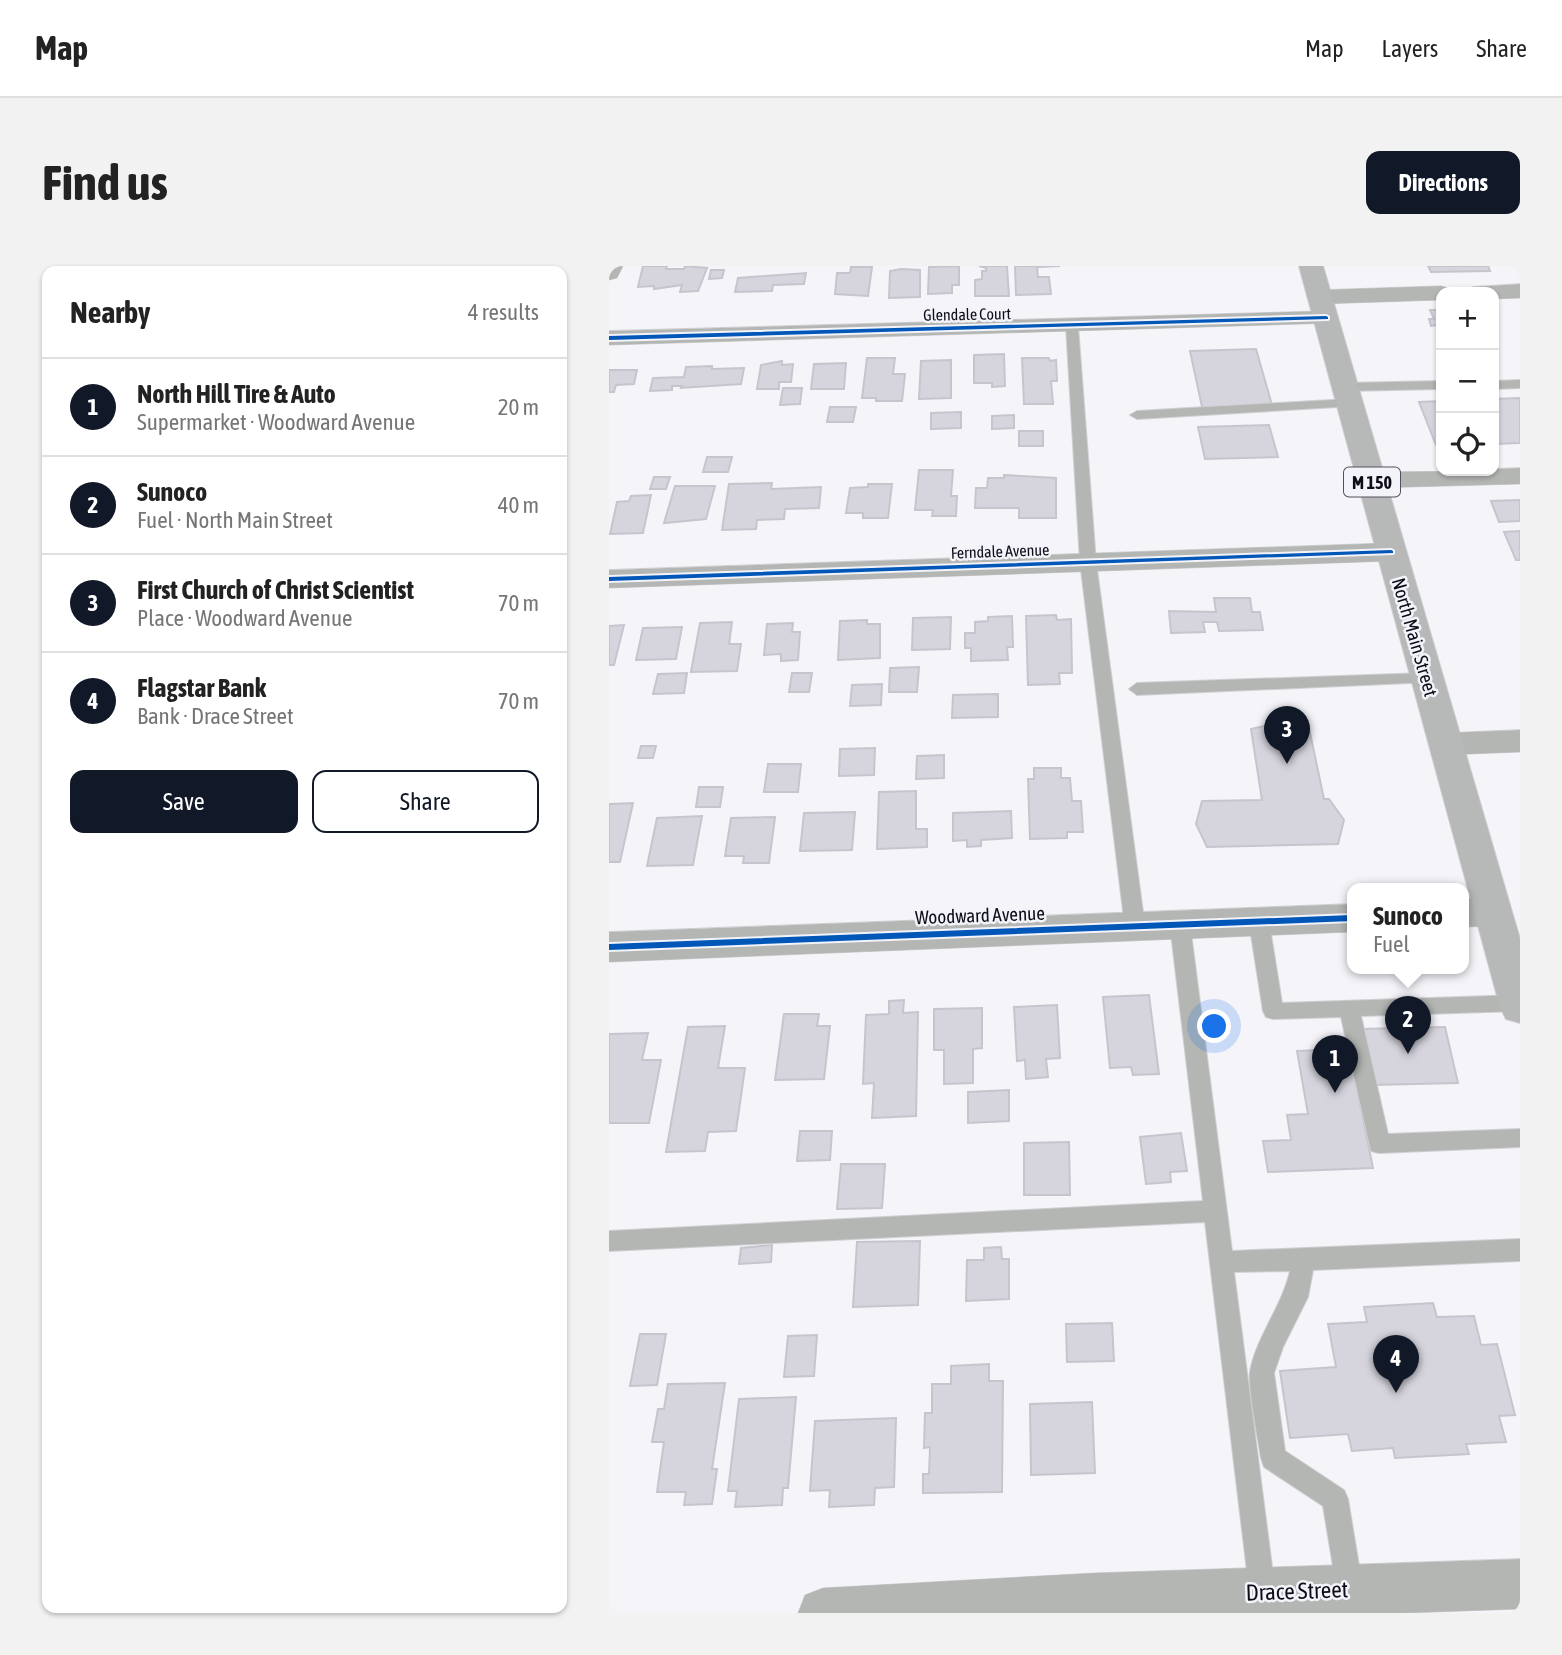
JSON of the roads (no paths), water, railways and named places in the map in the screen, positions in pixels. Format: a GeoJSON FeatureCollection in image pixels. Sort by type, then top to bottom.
{"type":"FeatureCollection","features":[{"type":"Feature","properties":{"kind":"main road","name":"North Main Street"},"geometry":{"type":"LineString","coordinates":[[1311,266],[1519,1005]]}},
{"type":"Feature","properties":{"kind":"street"},"geometry":{"type":"LineString","coordinates":[[609,273],[612,266]]}},
{"type":"Feature","properties":{"kind":"street"},"geometry":{"type":"LineString","coordinates":[[1499,292],[1520,291]]}},
{"type":"Feature","properties":{"kind":"street","name":"Glendale Court"},"geometry":{"type":"LineString","coordinates":[[609,338],[1072,326],[1323,307],[1436,294]]}},
{"type":"Feature","properties":{"kind":"street"},"geometry":{"type":"LineString","coordinates":[[1371,480],[1520,475]]}},
{"type":"Feature","properties":{"kind":"street","name":"Ferndale Avenue"},"geometry":{"type":"LineString","coordinates":[[609,579],[1391,552]]}},
{"type":"Feature","properties":{"kind":"street"},"geometry":{"type":"LineString","coordinates":[[1445,744],[1520,741]]}},
{"type":"Feature","properties":{"kind":"street","name":"Woodward Avenue"},"geometry":{"type":"LineString","coordinates":[[609,947],[1347,918]]}},
{"type":"Feature","properties":{"kind":"street","name":"Drace Street"},"geometry":{"type":"LineString","coordinates":[[823,1613],[1263,1603],[1350,1590],[1520,1584]]}},
{"type":"Feature","properties":{"kind":"lane"},"geometry":{"type":"LineString","coordinates":[[1072,326],[1088,562],[1135,927]]}},
{"type":"Feature","properties":{"kind":"lane"},"geometry":{"type":"LineString","coordinates":[[1499,385],[1520,384]]}},
{"type":"Feature","properties":{"kind":"lane"},"geometry":{"type":"LineString","coordinates":[[1137,415],[1436,386]]}},
{"type":"Feature","properties":{"kind":"lane"},"geometry":{"type":"LineString","coordinates":[[1137,689],[1426,678]]}},
{"type":"Feature","properties":{"kind":"lane"},"geometry":{"type":"LineString","coordinates":[[1259,922],[1273,1011],[1519,1005]]}},
{"type":"Feature","properties":{"kind":"lane"},"geometry":{"type":"LineString","coordinates":[[1179,925],[1263,1603]]}},
{"type":"Feature","properties":{"kind":"lane"},"geometry":{"type":"LineString","coordinates":[[1349,1008],[1379,1144],[1520,1138]]}},
{"type":"Feature","properties":{"kind":"lane"},"geometry":{"type":"LineString","coordinates":[[609,1241],[1215,1211]]}},
{"type":"Feature","properties":{"kind":"lane"},"geometry":{"type":"LineString","coordinates":[[1222,1262],[1520,1250]]}},
{"type":"Feature","properties":{"kind":"lane"},"geometry":{"type":"LineString","coordinates":[[1304,1260],[1296,1297],[1272,1343],[1262,1373],[1273,1458],[1335,1499],[1350,1590]]}},
{"type":"Feature","properties":{"kind":"place","name":"First Church of Christ Scientist"},"geometry":{"type":"Point","coordinates":[1287,764]}},
{"type":"Feature","properties":{"kind":"place","name":"Sunoco"},"geometry":{"type":"Point","coordinates":[1408,1054]}},
{"type":"Feature","properties":{"kind":"place","name":"North Hill Tire & Auto"},"geometry":{"type":"Point","coordinates":[1335,1093]}},
{"type":"Feature","properties":{"kind":"place","name":"Flagstar Bank"},"geometry":{"type":"Point","coordinates":[1396,1393]}}]}
